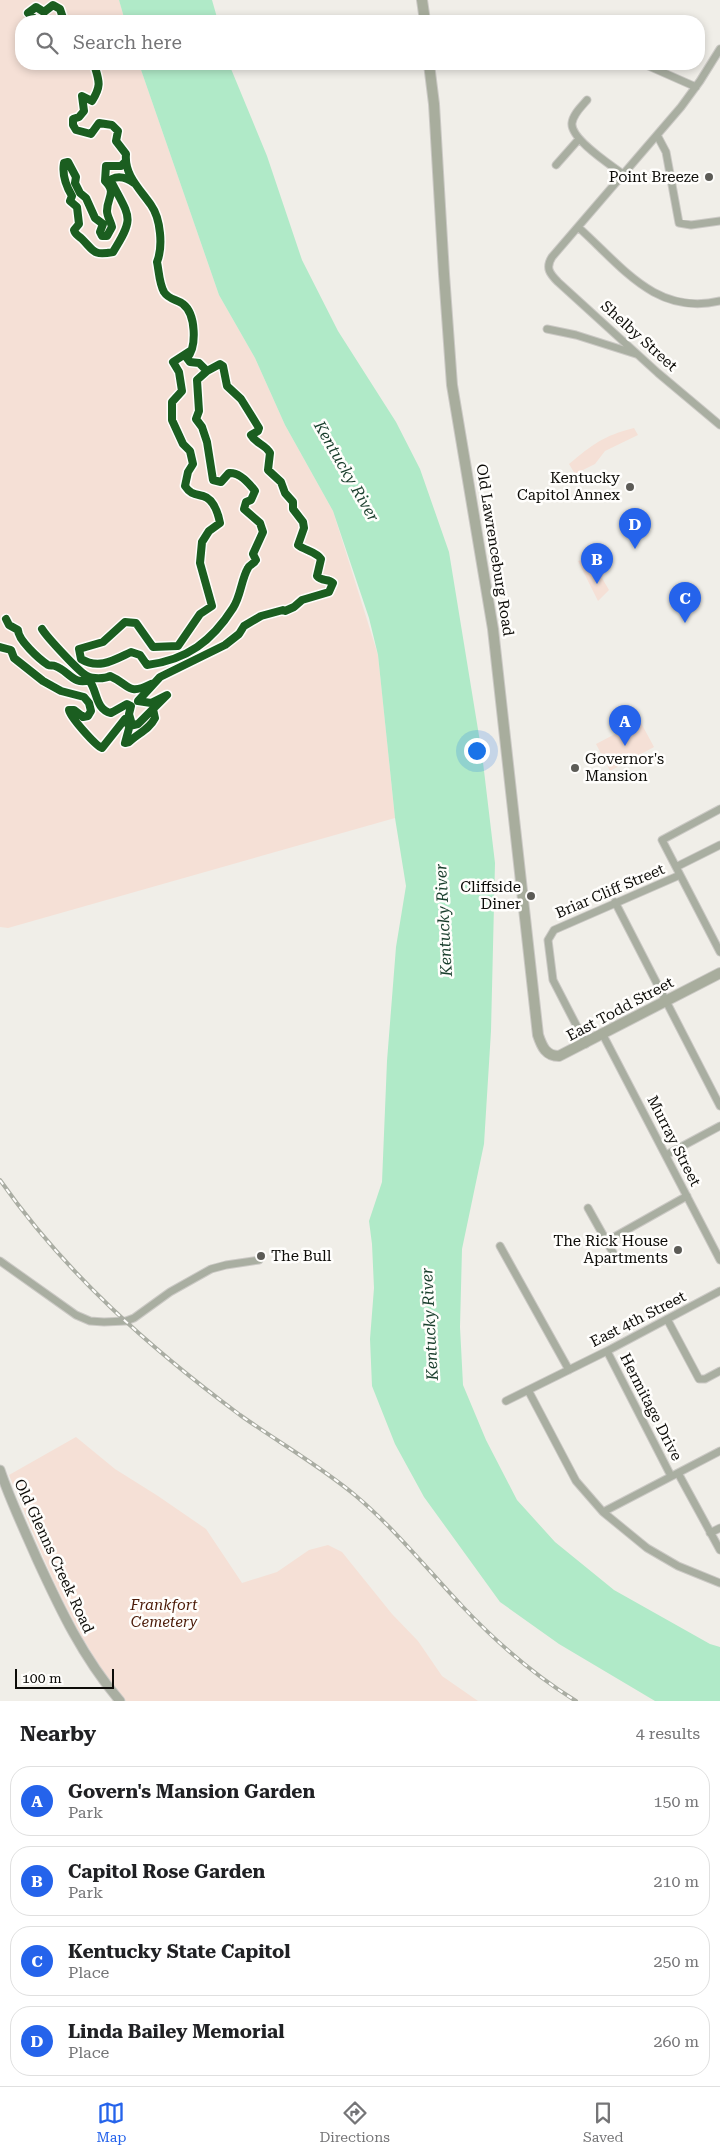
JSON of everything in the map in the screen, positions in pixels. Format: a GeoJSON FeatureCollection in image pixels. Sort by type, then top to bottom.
{"type":"FeatureCollection","features":[{"type":"Feature","properties":{"kind":"main road"},"geometry":{"type":"LineString","coordinates":[[422,0],[424,15]]}},
{"type":"Feature","properties":{"kind":"main road","name":"Old Lawrenceburg Road"},"geometry":{"type":"LineString","coordinates":[[430,70],[434,104],[452,385],[493,629],[533,1004],[539,1040]]}},
{"type":"Feature","properties":{"kind":"main road","name":"East Todd Street"},"geometry":{"type":"LineString","coordinates":[[539,1040],[543,1048],[553,1056],[560,1056],[720,973]]}},
{"type":"Feature","properties":{"kind":"street"},"geometry":{"type":"LineString","coordinates":[[719,54],[696,87],[657,135],[578,227],[644,286],[657,295],[686,305],[720,301]]}},
{"type":"Feature","properties":{"kind":"street"},"geometry":{"type":"LineString","coordinates":[[658,70],[696,87]]}},
{"type":"Feature","properties":{"kind":"street"},"geometry":{"type":"LineString","coordinates":[[587,100],[572,120],[572,130],[579,139],[624,175]]}},
{"type":"Feature","properties":{"kind":"street"},"geometry":{"type":"LineString","coordinates":[[657,135],[666,152],[679,223],[691,225],[720,221]]}},
{"type":"Feature","properties":{"kind":"street"},"geometry":{"type":"LineString","coordinates":[[556,165],[579,139]]}},
{"type":"Feature","properties":{"kind":"street","name":"Shelby Street"},"geometry":{"type":"LineString","coordinates":[[578,227],[549,262],[549,271],[558,282],[637,354],[720,425]]}},
{"type":"Feature","properties":{"kind":"street"},"geometry":{"type":"LineString","coordinates":[[547,329],[576,335],[637,354]]}},
{"type":"Feature","properties":{"kind":"street"},"geometry":{"type":"LineString","coordinates":[[720,809],[662,840],[720,952]]}},
{"type":"Feature","properties":{"kind":"street"},"geometry":{"type":"LineString","coordinates":[[676,867],[720,845]]}},
{"type":"Feature","properties":{"kind":"street","name":"Briar Cliff Street"},"geometry":{"type":"LineString","coordinates":[[586,1044],[553,980],[548,940],[554,930],[680,875]]}},
{"type":"Feature","properties":{"kind":"street"},"geometry":{"type":"LineString","coordinates":[[615,902],[720,1106]]}},
{"type":"Feature","properties":{"kind":"street","name":"Murray Street"},"geometry":{"type":"LineString","coordinates":[[603,1035],[720,1260]]}},
{"type":"Feature","properties":{"kind":"street"},"geometry":{"type":"LineString","coordinates":[[666,1155],[720,1126]]}},
{"type":"Feature","properties":{"kind":"street"},"geometry":{"type":"LineString","coordinates":[[607,1241],[687,1196]]}},
{"type":"Feature","properties":{"kind":"street"},"geometry":{"type":"LineString","coordinates":[[588,1208],[616,1258]]}},
{"type":"Feature","properties":{"kind":"street"},"geometry":{"type":"LineString","coordinates":[[500,1246],[568,1370]]}},
{"type":"Feature","properties":{"kind":"street"},"geometry":{"type":"LineString","coordinates":[[0,1261],[76,1315],[90,1321],[104,1322],[126,1321],[134,1318],[170,1292],[207,1270],[259,1260]]}},
{"type":"Feature","properties":{"kind":"street","name":"East 4th Street"},"geometry":{"type":"LineString","coordinates":[[506,1400],[606,1351],[720,1291]]}},
{"type":"Feature","properties":{"kind":"street"},"geometry":{"type":"LineString","coordinates":[[667,1319],[696,1377],[701,1380],[720,1371]]}},
{"type":"Feature","properties":{"kind":"street","name":"Hermitage Drive"},"geometry":{"type":"LineString","coordinates":[[606,1351],[720,1550]]}},
{"type":"Feature","properties":{"kind":"street"},"geometry":{"type":"LineString","coordinates":[[528,1390],[576,1481],[603,1512],[647,1548],[678,1566],[720,1582]]}},
{"type":"Feature","properties":{"kind":"street"},"geometry":{"type":"LineString","coordinates":[[603,1512],[720,1451]]}},
{"type":"Feature","properties":{"kind":"street","name":"Old Glenns Creek Road"},"geometry":{"type":"LineString","coordinates":[[0,1470],[21,1523],[67,1623],[90,1662],[120,1701]]}},
{"type":"Feature","properties":{"kind":"street"},"geometry":{"type":"LineString","coordinates":[[710,1533],[720,1528]]}},
{"type":"Feature","properties":{"kind":"green space"},"geometry":{"type":"Polygon","coordinates":[[[0,0],[119,0],[123,15],[15,15],[15,70],[141,70],[219,295],[255,358],[285,425],[333,511],[378,655],[395,818],[8,928],[0,927],[0,0]]]}},
{"type":"Feature","properties":{"kind":"green space"},"geometry":{"type":"Polygon","coordinates":[[[634,428],[638,435],[605,451],[595,464],[575,474],[569,464],[585,451],[606,438],[634,428]]]}},
{"type":"Feature","properties":{"kind":"green space"},"geometry":{"type":"Polygon","coordinates":[[[591,557],[594,564],[600,565],[603,568],[602,578],[609,590],[598,601],[578,561],[591,557]]]}},
{"type":"Feature","properties":{"kind":"green space"},"geometry":{"type":"Polygon","coordinates":[[[640,721],[654,747],[610,771],[596,744],[640,721]]]}},
{"type":"Feature","properties":{"kind":"green space","name":"Frankfort Cemetery"},"geometry":{"type":"Polygon","coordinates":[[[76,1437],[115,1469],[206,1529],[242,1583],[277,1572],[309,1550],[328,1545],[342,1552],[392,1614],[418,1641],[442,1676],[478,1701],[126,1701],[89,1649],[74,1621],[46,1563],[9,1475],[76,1437]]]}},
{"type":"Feature","properties":{"kind":"water"},"geometry":{"type":"Polygon","coordinates":[[[119,0],[212,0],[216,15],[123,15],[119,0]]]}},
{"type":"Feature","properties":{"kind":"water","name":"Kentucky River"},"geometry":{"type":"Polygon","coordinates":[[[141,70],[231,70],[267,156],[302,260],[338,331],[396,422],[420,469],[449,552],[482,754],[495,863],[491,1031],[484,1144],[462,1249],[460,1327],[463,1385],[486,1440],[517,1500],[555,1542],[614,1590],[710,1644],[720,1647],[720,1701],[655,1701],[559,1644],[500,1602],[424,1497],[395,1444],[372,1386],[370,1339],[374,1288],[369,1221],[382,1182],[387,1061],[396,947],[406,886],[395,818],[378,655],[369,618],[333,511],[285,425],[255,358],[219,295],[141,70]]]}},
{"type":"Feature","properties":{"kind":"railway"},"geometry":{"type":"LineString","coordinates":[[0,1180],[52,1247],[81,1278],[142,1336],[240,1415],[313,1464],[356,1496],[397,1536],[488,1632],[530,1669],[576,1701]]}},
{"type":"Feature","properties":{"kind":"cycle path"},"geometry":{"type":"LineString","coordinates":[[30,15],[28,13],[36,7],[44,12],[53,5],[60,9],[62,15]]}},
{"type":"Feature","properties":{"kind":"cycle path"},"geometry":{"type":"LineString","coordinates":[[0,647],[11,650],[14,658],[43,681],[61,691],[84,697],[89,703],[91,711],[88,716],[83,717],[74,710],[69,710],[70,714],[94,742],[102,748],[125,719],[129,726],[138,724],[167,695],[151,703],[138,701],[160,677],[225,645],[239,634],[244,626],[261,616],[285,611],[294,607],[302,600],[329,592],[333,583],[317,576],[321,559],[298,545],[304,528],[303,522],[293,509],[293,502],[285,493],[281,482],[268,470],[270,453],[251,435],[258,431],[259,428],[241,399],[227,386],[223,366],[220,364],[207,371],[199,363],[190,362],[187,358],[194,339],[191,315],[181,302],[168,297],[162,288],[157,262],[160,249],[159,225],[151,205],[130,175],[126,154],[116,141],[118,131],[112,125],[99,123],[91,134],[76,130],[73,125],[73,119],[79,117],[84,111],[82,96],[92,101],[97,91],[98,79],[96,70]]}},
{"type":"Feature","properties":{"kind":"cycle path"},"geometry":{"type":"LineString","coordinates":[[125,162],[121,166],[106,166],[105,181],[109,185],[111,192],[107,213],[112,227],[107,236],[102,236],[100,232],[103,224],[95,218],[86,198],[80,193],[75,183],[76,177],[68,162],[64,163],[65,180],[72,196],[70,201],[77,207],[79,224],[74,232],[95,252],[113,252],[127,224],[126,211],[112,183],[112,179],[118,177],[134,183]]}},
{"type":"Feature","properties":{"kind":"cycle path"},"geometry":{"type":"LineString","coordinates":[[190,351],[173,362],[179,372],[182,391],[172,402],[172,420],[183,444],[190,451],[193,464],[188,472],[185,486],[191,492],[203,496],[213,503],[220,523],[209,531],[202,542],[200,563],[212,606],[200,614],[178,646],[153,647],[136,623],[125,622],[103,642],[79,649],[81,659],[88,662],[94,664],[106,663],[131,652],[140,655],[147,665],[174,659],[197,647],[225,620],[238,598],[249,567],[256,560],[253,554],[263,532],[260,523],[244,509],[246,502],[251,500],[255,491],[243,479],[233,473],[229,473],[221,482],[213,480],[207,442],[202,427],[196,419],[199,411],[197,380],[207,371]]}},
{"type":"Feature","properties":{"kind":"cycle path"},"geometry":{"type":"LineString","coordinates":[[6,619],[9,625],[18,630],[21,639],[30,649],[48,665],[60,668],[79,681],[89,680],[99,704],[106,711],[111,713],[127,704],[131,706],[129,714],[131,721],[125,743],[129,742],[153,722],[155,718],[153,709]]}},
{"type":"Feature","properties":{"kind":"cycle path"},"geometry":{"type":"LineString","coordinates":[[42,629],[63,654],[87,676],[92,678],[110,676],[133,689],[151,684]]}},
{"type":"Feature","properties":{"kind":"place","name":"Point Breeze"},"geometry":{"type":"Point","coordinates":[709,177]}},
{"type":"Feature","properties":{"kind":"place","name":"Kentucky Capitol Annex"},"geometry":{"type":"Point","coordinates":[630,487]}},
{"type":"Feature","properties":{"kind":"place","name":"Linda Bailey Memorial"},"geometry":{"type":"Point","coordinates":[635,549]}},
{"type":"Feature","properties":{"kind":"place","name":"Capitol Rose Garden"},"geometry":{"type":"Point","coordinates":[597,584]}},
{"type":"Feature","properties":{"kind":"place","name":"Kentucky State Capitol"},"geometry":{"type":"Point","coordinates":[685,623]}},
{"type":"Feature","properties":{"kind":"place","name":"Govern's Mansion Garden"},"geometry":{"type":"Point","coordinates":[625,746]}},
{"type":"Feature","properties":{"kind":"place","name":"Governor's Mansion"},"geometry":{"type":"Point","coordinates":[575,768]}},
{"type":"Feature","properties":{"kind":"place","name":"Cliffside Diner"},"geometry":{"type":"Point","coordinates":[531,896]}},
{"type":"Feature","properties":{"kind":"place","name":"The Rick House Apartments"},"geometry":{"type":"Point","coordinates":[678,1250]}},
{"type":"Feature","properties":{"kind":"place","name":"The Bull"},"geometry":{"type":"Point","coordinates":[261,1256]}}]}
